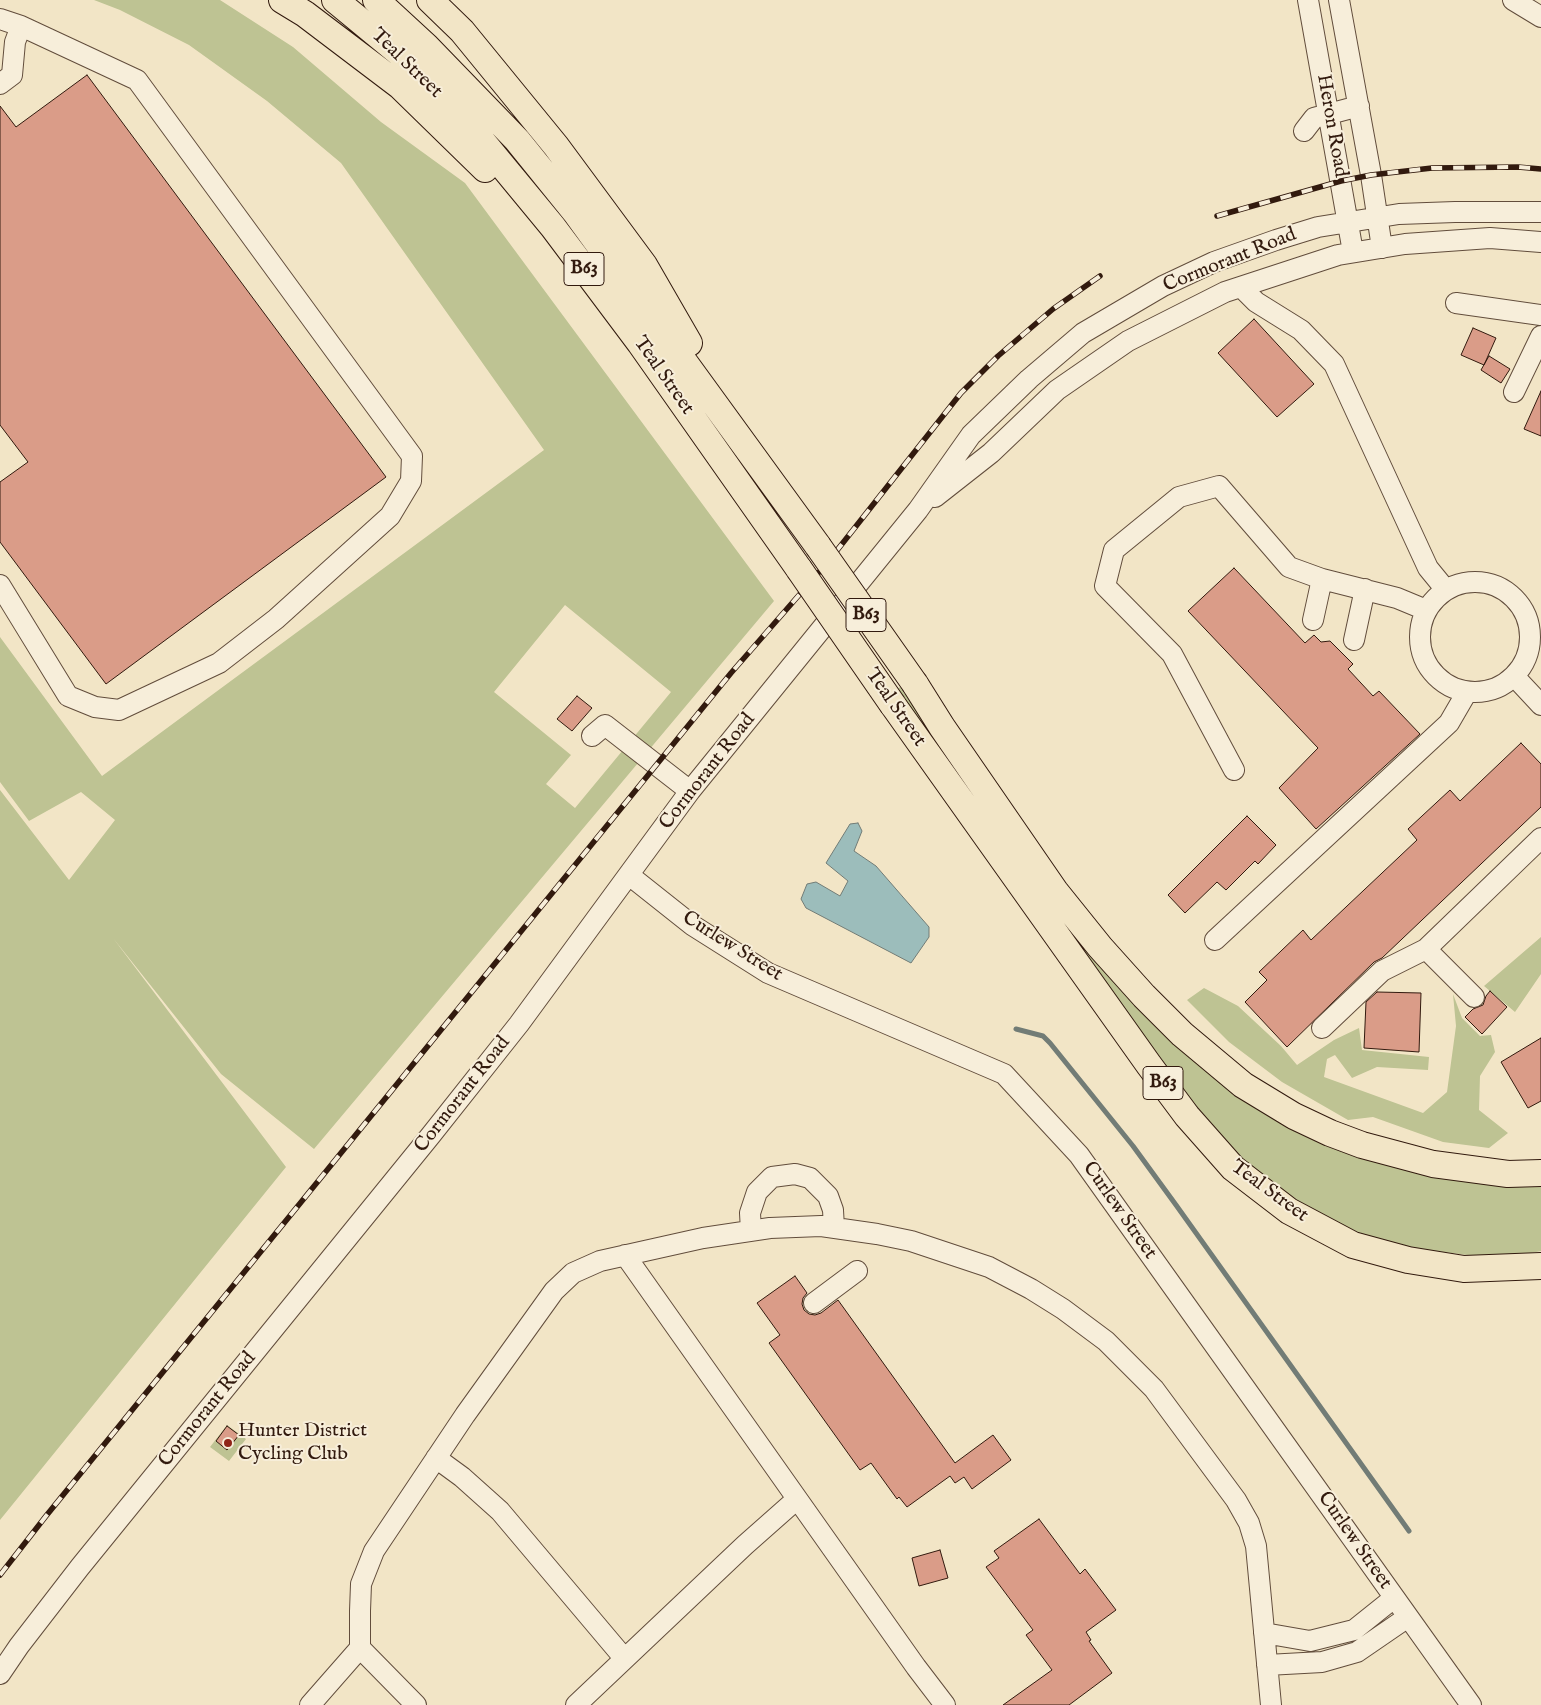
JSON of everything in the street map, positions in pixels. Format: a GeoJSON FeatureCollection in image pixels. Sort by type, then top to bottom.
{"type":"FeatureCollection","features":[{"type":"Feature","properties":{"kind":"main road"},"geometry":{"type":"LineString","coordinates":[[282,0],[306,14],[400,86],[499,182],[640,343]]}},
{"type":"Feature","properties":{"kind":"main road","name":"Teal Street"},"geometry":{"type":"LineString","coordinates":[[335,0],[403,56],[482,141],[553,228],[640,343],[893,705],[1155,1073],[1187,1116],[1233,1168],[1289,1211],[1353,1245],[1408,1260],[1464,1269],[1541,1266]]}},
{"type":"Feature","properties":{"kind":"main road","name":"Teal Street"},"geometry":{"type":"LineString","coordinates":[[376,0],[426,46],[517,140],[576,213],[818,546],[915,684],[942,727],[1055,891],[1100,947],[1144,996],[1182,1034],[1243,1085],[1294,1116],[1330,1133],[1433,1164],[1508,1174],[1541,1173]]}},
{"type":"Feature","properties":{"kind":"main road"},"geometry":{"type":"LineString","coordinates":[[430,0],[462,31],[556,146],[644,266],[752,454]]}},
{"type":"Feature","properties":{"kind":"street","name":"Heron Road"},"geometry":{"type":"LineString","coordinates":[[1308,0],[1353,252]]}},
{"type":"Feature","properties":{"kind":"street","name":"Heron Road"},"geometry":{"type":"LineString","coordinates":[[1339,0],[1382,248]]}},
{"type":"Feature","properties":{"kind":"street"},"geometry":{"type":"LineString","coordinates":[[1513,0],[1541,17]]}},
{"type":"Feature","properties":{"kind":"street"},"geometry":{"type":"LineString","coordinates":[[0,20],[12,38],[12,76],[0,84]]}},
{"type":"Feature","properties":{"kind":"street"},"geometry":{"type":"LineString","coordinates":[[0,585],[68,696],[95,707],[119,710],[220,664],[276,619],[390,516],[411,481],[412,456],[137,80],[12,38]]}},
{"type":"Feature","properties":{"kind":"street"},"geometry":{"type":"LineString","coordinates":[[1304,131],[1314,118],[1358,106]]}},
{"type":"Feature","properties":{"kind":"street","name":"Cormorant Road"},"geometry":{"type":"LineString","coordinates":[[0,1674],[80,1567],[519,1024],[690,791],[918,510],[971,435],[1029,379],[1083,334],[1163,286],[1214,262],[1318,227],[1399,214],[1541,212]]}},
{"type":"Feature","properties":{"kind":"street","name":"Cormorant Road"},"geometry":{"type":"LineString","coordinates":[[918,510],[991,453],[1057,390],[1128,341],[1225,292],[1338,255],[1353,252],[1405,244],[1490,238],[1541,242]]}},
{"type":"Feature","properties":{"kind":"street"},"geometry":{"type":"LineString","coordinates":[[1241,286],[1256,302],[1301,330],[1334,364],[1428,568],[1446,590]]}},
{"type":"Feature","properties":{"kind":"street"},"geometry":{"type":"LineString","coordinates":[[1456,303],[1541,314]]}},
{"type":"Feature","properties":{"kind":"street"},"geometry":{"type":"LineString","coordinates":[[1514,392],[1541,336]]}},
{"type":"Feature","properties":{"kind":"street"},"geometry":{"type":"LineString","coordinates":[[1234,770],[1172,654],[1104,586],[1114,550],[1179,497],[1220,486],[1289,567],[1322,579],[1398,598],[1426,610]]}},
{"type":"Feature","properties":{"kind":"street"},"geometry":{"type":"LineString","coordinates":[[1313,620],[1322,579]]}},
{"type":"Feature","properties":{"kind":"street"},"geometry":{"type":"LineString","coordinates":[[1466,582],[1488,583],[1502,588],[1518,602],[1528,622],[1530,644],[1523,665],[1514,676],[1493,690],[1467,692],[1442,682],[1425,661],[1421,649],[1419,636],[1421,622],[1426,610],[1434,599],[1446,590],[1466,582]]}},
{"type":"Feature","properties":{"kind":"street"},"geometry":{"type":"LineString","coordinates":[[1354,640],[1365,589]]}},
{"type":"Feature","properties":{"kind":"street"},"geometry":{"type":"LineString","coordinates":[[1514,676],[1541,705]]}},
{"type":"Feature","properties":{"kind":"street"},"geometry":{"type":"LineString","coordinates":[[1215,940],[1449,723],[1467,692]]}},
{"type":"Feature","properties":{"kind":"street"},"geometry":{"type":"LineString","coordinates":[[592,736],[605,725],[690,791]]}},
{"type":"Feature","properties":{"kind":"street"},"geometry":{"type":"LineString","coordinates":[[1322,1028],[1382,971],[1426,949],[1541,838]]}},
{"type":"Feature","properties":{"kind":"street","name":"Curlew Street"},"geometry":{"type":"LineString","coordinates":[[628,875],[692,925],[768,973],[1004,1074],[1079,1155],[1470,1705]]}},
{"type":"Feature","properties":{"kind":"street"},"geometry":{"type":"LineString","coordinates":[[1426,949],[1474,997]]}},
{"type":"Feature","properties":{"kind":"street"},"geometry":{"type":"LineString","coordinates":[[751,1230],[750,1213],[757,1192],[772,1177],[795,1174],[810,1178],[828,1196],[833,1210],[834,1228]]}},
{"type":"Feature","properties":{"kind":"street"},"geometry":{"type":"LineString","coordinates":[[310,1705],[360,1648],[361,1584],[374,1551],[465,1415],[554,1291],[573,1274],[600,1261],[703,1238],[751,1230],[820,1226],[911,1241],[988,1267],[1031,1289],[1063,1309],[1106,1341],[1154,1389],[1236,1500],[1249,1523],[1256,1546],[1271,1705]]}},
{"type":"Feature","properties":{"kind":"street"},"geometry":{"type":"LineString","coordinates":[[625,1255],[916,1667],[945,1705]]}},
{"type":"Feature","properties":{"kind":"street"},"geometry":{"type":"LineString","coordinates":[[814,1303],[857,1271]]}},
{"type":"Feature","properties":{"kind":"street"},"geometry":{"type":"LineString","coordinates":[[436,1458],[462,1477],[500,1511],[624,1658]]}},
{"type":"Feature","properties":{"kind":"street"},"geometry":{"type":"LineString","coordinates":[[576,1705],[745,1545],[797,1499]]}},
{"type":"Feature","properties":{"kind":"street"},"geometry":{"type":"LineString","coordinates":[[1264,1633],[1310,1640],[1354,1630],[1394,1598]]}},
{"type":"Feature","properties":{"kind":"street"},"geometry":{"type":"LineString","coordinates":[[1267,1665],[1322,1662],[1357,1652],[1408,1617]]}},
{"type":"Feature","properties":{"kind":"street"},"geometry":{"type":"LineString","coordinates":[[360,1648],[416,1705]]}},
{"type":"Feature","properties":{"kind":"green space"},"geometry":{"type":"Polygon","coordinates":[[[94,0],[220,0],[293,47],[381,122],[465,183],[774,601],[314,1149],[221,1074],[113,938],[286,1167],[0,1520],[0,790],[69,880],[115,820],[81,792],[29,821],[0,782],[0,637],[102,776],[544,450],[341,163],[267,101],[189,45],[120,10],[94,0]],[[565,605],[494,692],[571,755],[546,784],[575,808],[671,692],[565,605]]]}},
{"type":"Feature","properties":{"kind":"green space"},"geometry":{"type":"Polygon","coordinates":[[[900,687],[1075,933],[1253,1102],[1541,1186],[1541,1251],[1521,1255],[1476,1256],[1427,1250],[1385,1242],[1334,1224],[1278,1191],[1233,1153],[1199,1115],[895,691],[900,687]]]}},
{"type":"Feature","properties":{"kind":"green space"},"geometry":{"type":"Polygon","coordinates":[[[1541,937],[1541,974],[1515,1012],[1484,986],[1541,937]]]}},
{"type":"Feature","properties":{"kind":"green space"},"geometry":{"type":"Polygon","coordinates":[[[1204,988],[1238,1006],[1281,1046],[1297,1065],[1334,1040],[1359,1028],[1362,1050],[1429,1057],[1428,1070],[1377,1067],[1352,1078],[1335,1055],[1327,1059],[1324,1077],[1423,1113],[1447,1092],[1456,1026],[1453,994],[1462,1018],[1480,1036],[1491,1035],[1495,1052],[1480,1076],[1479,1110],[1508,1133],[1489,1148],[1443,1142],[1373,1117],[1348,1120],[1282,1082],[1229,1042],[1187,1000],[1204,988]]]}},
{"type":"Feature","properties":{"kind":"green space","name":"Hunter District Cycling Club"},"geometry":{"type":"Polygon","coordinates":[[[227,1425],[246,1439],[229,1461],[210,1447],[227,1425]]]}},
{"type":"Feature","properties":{"kind":"water"},"geometry":{"type":"Polygon","coordinates":[[[858,823],[862,831],[854,851],[876,866],[929,927],[929,937],[911,963],[806,908],[801,899],[807,884],[816,882],[840,896],[848,881],[826,863],[850,824],[858,823]]]}},
{"type":"Feature","properties":{"kind":"building"},"geometry":{"type":"Polygon","coordinates":[[[87,75],[386,477],[106,684],[0,542],[0,482],[28,462],[0,425],[0,106],[16,127],[87,75]]]}},
{"type":"Feature","properties":{"kind":"building"},"geometry":{"type":"Polygon","coordinates":[[[1254,319],[1314,384],[1277,417],[1218,353],[1254,319]]]}},
{"type":"Feature","properties":{"kind":"building"},"geometry":{"type":"Polygon","coordinates":[[[1473,328],[1496,338],[1484,365],[1461,355],[1473,328]]]}},
{"type":"Feature","properties":{"kind":"building"},"geometry":{"type":"Polygon","coordinates":[[[1489,356],[1510,369],[1501,383],[1481,370],[1489,356]]]}},
{"type":"Feature","properties":{"kind":"building"},"geometry":{"type":"Polygon","coordinates":[[[1541,391],[1541,436],[1524,429],[1541,391]]]}},
{"type":"Feature","properties":{"kind":"building"},"geometry":{"type":"Polygon","coordinates":[[[1234,568],[1305,643],[1314,635],[1321,642],[1330,641],[1353,664],[1348,669],[1373,696],[1379,691],[1420,734],[1316,829],[1279,788],[1318,748],[1188,611],[1234,568]]]}},
{"type":"Feature","properties":{"kind":"building"},"geometry":{"type":"Polygon","coordinates":[[[577,696],[592,708],[572,731],[557,719],[577,696]]]}},
{"type":"Feature","properties":{"kind":"building"},"geometry":{"type":"Polygon","coordinates":[[[1521,743],[1541,764],[1541,807],[1382,958],[1374,962],[1287,1047],[1245,1002],[1267,980],[1259,972],[1303,930],[1311,940],[1417,840],[1408,829],[1450,790],[1460,801],[1521,743]]]}},
{"type":"Feature","properties":{"kind":"building"},"geometry":{"type":"Polygon","coordinates":[[[1247,816],[1276,845],[1258,864],[1255,861],[1226,890],[1217,882],[1185,913],[1168,895],[1247,816]]]}},
{"type":"Feature","properties":{"kind":"building"},"geometry":{"type":"Polygon","coordinates":[[[1490,991],[1507,1007],[1482,1034],[1465,1017],[1473,1009],[1483,1005],[1490,991]]]}},
{"type":"Feature","properties":{"kind":"building"},"geometry":{"type":"Polygon","coordinates":[[[1377,992],[1421,993],[1419,1052],[1364,1048],[1366,1002],[1377,992]]]}},
{"type":"Feature","properties":{"kind":"building"},"geometry":{"type":"Polygon","coordinates":[[[1541,1038],[1541,1101],[1528,1108],[1501,1062],[1541,1038]]]}},
{"type":"Feature","properties":{"kind":"building"},"geometry":{"type":"Polygon","coordinates":[[[795,1276],[807,1293],[803,1298],[802,1304],[804,1310],[809,1314],[821,1313],[838,1300],[955,1463],[993,1435],[1011,1460],[972,1489],[964,1477],[955,1483],[950,1476],[907,1507],[899,1497],[897,1499],[871,1463],[860,1470],[769,1343],[780,1335],[757,1303],[795,1276]]]}},
{"type":"Feature","properties":{"kind":"building"},"geometry":{"type":"Polygon","coordinates":[[[227,1426],[239,1435],[227,1450],[216,1441],[227,1426]]]}},
{"type":"Feature","properties":{"kind":"building"},"geometry":{"type":"Polygon","coordinates":[[[1039,1519],[1080,1574],[1085,1569],[1116,1610],[1086,1632],[1091,1640],[1089,1641],[1112,1673],[1069,1705],[1003,1705],[1052,1670],[1026,1635],[1033,1630],[986,1567],[999,1558],[994,1551],[1039,1519]]]}},
{"type":"Feature","properties":{"kind":"building"},"geometry":{"type":"Polygon","coordinates":[[[940,1550],[948,1578],[919,1586],[912,1558],[940,1550]]]}},
{"type":"Feature","properties":{"kind":"waterway"},"geometry":{"type":"LineString","coordinates":[[1016,1029],[1043,1036],[1133,1146],[1409,1531]]}},
{"type":"Feature","properties":{"kind":"railway"},"geometry":{"type":"LineString","coordinates":[[1217,216],[1341,181],[1371,175],[1432,168],[1518,167],[1541,169]]}},
{"type":"Feature","properties":{"kind":"railway"},"geometry":{"type":"LineString","coordinates":[[0,1575],[731,673],[827,563],[961,393],[998,356],[1053,309],[1100,276]]}},
{"type":"Feature","properties":{"kind":"place","name":"Hunter District Cycling Club"},"geometry":{"type":"Point","coordinates":[228,1443]}}]}
